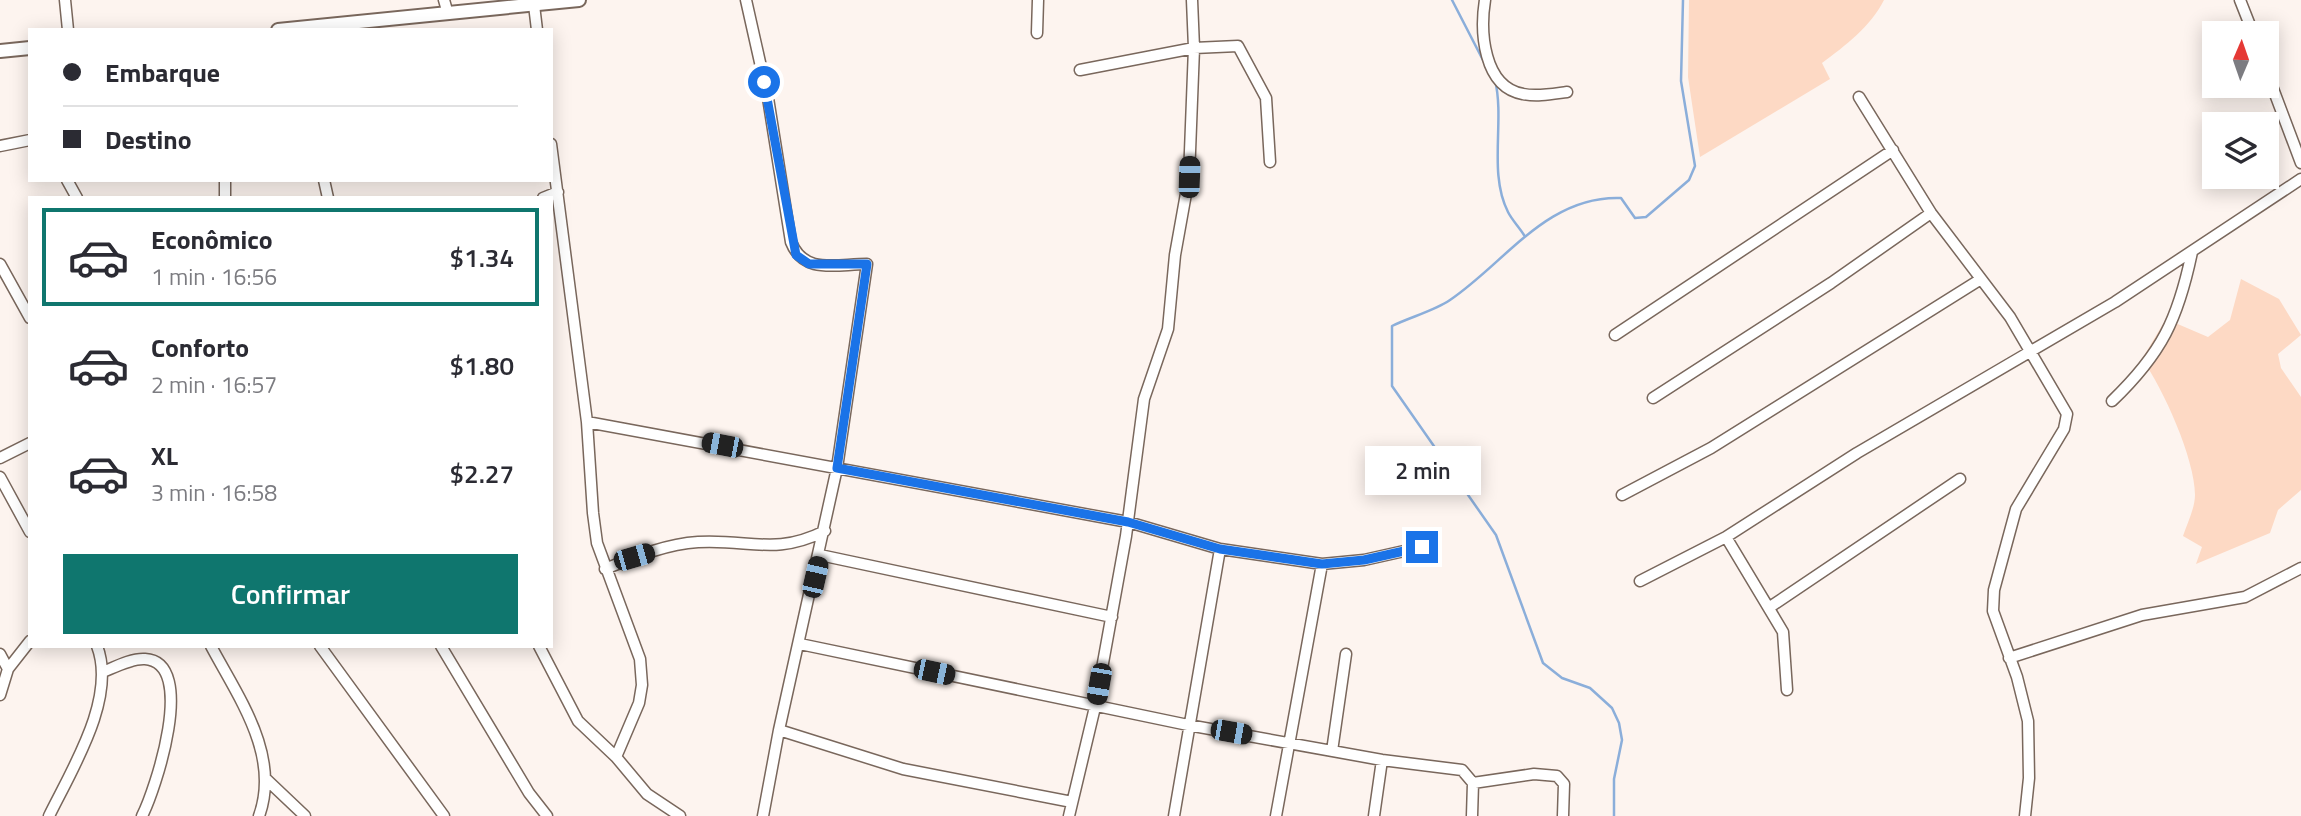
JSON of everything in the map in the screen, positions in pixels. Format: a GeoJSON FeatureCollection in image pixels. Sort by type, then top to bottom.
{"type":"FeatureCollection","features":[{"type":"Feature","properties":{"kind":"main road"},"geometry":{"type":"LineString","coordinates":[[318,28],[579,0]]}},
{"type":"Feature","properties":{"kind":"main road"},"geometry":{"type":"LineString","coordinates":[[0,51],[28,48]]}},
{"type":"Feature","properties":{"kind":"street"},"geometry":{"type":"LineString","coordinates":[[65,0],[68,28]]}},
{"type":"Feature","properties":{"kind":"street"},"geometry":{"type":"LineString","coordinates":[[444,0],[447,14]]}},
{"type":"Feature","properties":{"kind":"street"},"geometry":{"type":"LineString","coordinates":[[746,0],[768,98],[796,255],[809,264],[867,264],[837,468],[820,555],[779,730],[764,816]]}},
{"type":"Feature","properties":{"kind":"street"},"geometry":{"type":"LineString","coordinates":[[1037,33],[1038,0]]}},
{"type":"Feature","properties":{"kind":"street"},"geometry":{"type":"LineString","coordinates":[[1069,816],[1095,707],[1112,617],[1144,399],[1168,329],[1175,255],[1189,177],[1194,48],[1192,0]]}},
{"type":"Feature","properties":{"kind":"street"},"geometry":{"type":"LineString","coordinates":[[1485,0],[1485,46],[1500,82],[1519,94],[1567,92]]}},
{"type":"Feature","properties":{"kind":"street"},"geometry":{"type":"LineString","coordinates":[[2240,0],[2248,21]]}},
{"type":"Feature","properties":{"kind":"street"},"geometry":{"type":"LineString","coordinates":[[534,5],[537,28]]}},
{"type":"Feature","properties":{"kind":"street"},"geometry":{"type":"LineString","coordinates":[[1080,70],[1194,48],[1227,44],[1243,50],[1266,98],[1270,162]]}},
{"type":"Feature","properties":{"kind":"street"},"geometry":{"type":"LineString","coordinates":[[1859,97],[1931,213],[2031,350],[2065,408],[2067,422],[2016,509],[2007,547],[1998,566],[1993,611],[2024,700],[2028,721],[2029,778],[2025,816]]}},
{"type":"Feature","properties":{"kind":"street"},"geometry":{"type":"LineString","coordinates":[[2277,98],[2301,163]]}},
{"type":"Feature","properties":{"kind":"street"},"geometry":{"type":"LineString","coordinates":[[0,146],[28,141]]}},
{"type":"Feature","properties":{"kind":"street"},"geometry":{"type":"LineString","coordinates":[[1615,335],[1892,150]]}},
{"type":"Feature","properties":{"kind":"street"},"geometry":{"type":"LineString","coordinates":[[553,158],[587,422],[593,513],[605,569],[636,649],[642,685],[634,721],[616,757]]}},
{"type":"Feature","properties":{"kind":"street"},"geometry":{"type":"LineString","coordinates":[[1640,580],[1726,537],[1857,453],[2192,253],[2301,179]]}},
{"type":"Feature","properties":{"kind":"street"},"geometry":{"type":"LineString","coordinates":[[548,196],[558,192]]}},
{"type":"Feature","properties":{"kind":"street"},"geometry":{"type":"LineString","coordinates":[[1653,398],[1831,283],[1931,213]]}},
{"type":"Feature","properties":{"kind":"street"},"geometry":{"type":"LineString","coordinates":[[2112,401],[2133,381],[2169,331],[2179,307],[2192,253]]}},
{"type":"Feature","properties":{"kind":"street"},"geometry":{"type":"LineString","coordinates":[[0,264],[28,314]]}},
{"type":"Feature","properties":{"kind":"street"},"geometry":{"type":"LineString","coordinates":[[1622,495],[1711,448],[1981,279]]}},
{"type":"Feature","properties":{"kind":"street"},"geometry":{"type":"LineString","coordinates":[[587,422],[1128,522],[1220,549],[1322,564],[1364,560],[1422,547]]}},
{"type":"Feature","properties":{"kind":"street"},"geometry":{"type":"LineString","coordinates":[[0,458],[28,444]]}},
{"type":"Feature","properties":{"kind":"street"},"geometry":{"type":"LineString","coordinates":[[0,477],[28,528]]}},
{"type":"Feature","properties":{"kind":"street"},"geometry":{"type":"LineString","coordinates":[[1770,607],[1960,478]]}},
{"type":"Feature","properties":{"kind":"street"},"geometry":{"type":"LineString","coordinates":[[605,569],[669,547],[729,542],[792,545],[825,531]]}},
{"type":"Feature","properties":{"kind":"street"},"geometry":{"type":"LineString","coordinates":[[1726,537],[1770,607],[1784,639],[1787,690]]}},
{"type":"Feature","properties":{"kind":"street"},"geometry":{"type":"LineString","coordinates":[[1174,816],[1220,549]]}},
{"type":"Feature","properties":{"kind":"street"},"geometry":{"type":"LineString","coordinates":[[820,555],[1112,617]]}},
{"type":"Feature","properties":{"kind":"street"},"geometry":{"type":"LineString","coordinates":[[1276,816],[1322,564]]}},
{"type":"Feature","properties":{"kind":"street"},"geometry":{"type":"LineString","coordinates":[[2009,658],[2142,615],[2245,597],[2301,568]]}},
{"type":"Feature","properties":{"kind":"street"},"geometry":{"type":"LineString","coordinates":[[0,695],[8,668],[28,643]]}},
{"type":"Feature","properties":{"kind":"street"},"geometry":{"type":"LineString","coordinates":[[800,644],[1095,707],[1382,760],[1462,770],[1473,783],[1472,816]]}},
{"type":"Feature","properties":{"kind":"street"},"geometry":{"type":"LineString","coordinates":[[49,816],[96,711],[103,672],[97,648]]}},
{"type":"Feature","properties":{"kind":"street"},"geometry":{"type":"LineString","coordinates":[[212,648],[255,728],[266,779],[259,816]]}},
{"type":"Feature","properties":{"kind":"street"},"geometry":{"type":"LineString","coordinates":[[321,648],[444,816]]}},
{"type":"Feature","properties":{"kind":"street"},"geometry":{"type":"LineString","coordinates":[[442,648],[529,793],[547,816]]}},
{"type":"Feature","properties":{"kind":"street"},"geometry":{"type":"LineString","coordinates":[[540,648],[579,721],[616,757],[647,794],[680,816]]}},
{"type":"Feature","properties":{"kind":"street"},"geometry":{"type":"LineString","coordinates":[[0,654],[8,668]]}},
{"type":"Feature","properties":{"kind":"street"},"geometry":{"type":"LineString","coordinates":[[1332,751],[1346,654]]}},
{"type":"Feature","properties":{"kind":"street"},"geometry":{"type":"LineString","coordinates":[[103,672],[146,659],[157,663],[164,672],[170,694],[168,740],[162,766],[142,816]]}},
{"type":"Feature","properties":{"kind":"street"},"geometry":{"type":"LineString","coordinates":[[779,730],[903,769],[1072,802]]}},
{"type":"Feature","properties":{"kind":"street"},"geometry":{"type":"LineString","coordinates":[[1374,816],[1382,760]]}},
{"type":"Feature","properties":{"kind":"street"},"geometry":{"type":"LineString","coordinates":[[1473,783],[1534,774],[1557,776],[1564,784],[1563,816]]}},
{"type":"Feature","properties":{"kind":"street"},"geometry":{"type":"LineString","coordinates":[[266,779],[305,816]]}},
{"type":"Feature","properties":{"kind":"shaded area"},"geometry":{"type":"Polygon","coordinates":[[[1689,0],[1884,0],[1865,27],[1822,63],[1830,79],[1700,157],[1688,77],[1689,0]]]}},
{"type":"Feature","properties":{"kind":"shaded area"},"geometry":{"type":"Polygon","coordinates":[[[2241,279],[2279,299],[2301,335],[2278,354],[2281,368],[2301,397],[2301,490],[2278,510],[2270,533],[2196,564],[2202,547],[2183,536],[2195,500],[2190,463],[2168,405],[2142,359],[2166,319],[2208,337],[2230,320],[2241,279]]]}},
{"type":"Feature","properties":{"kind":"waterway"},"geometry":{"type":"LineString","coordinates":[[1452,0],[1486,66]]}},
{"type":"Feature","properties":{"kind":"waterway"},"geometry":{"type":"LineString","coordinates":[[1614,816],[1614,779],[1622,740],[1619,723],[1612,708],[1590,688],[1562,678],[1543,663],[1496,535],[1392,386],[1392,326],[1450,300],[1528,234],[1571,207],[1595,200],[1621,198],[1635,218],[1646,217],[1689,180],[1695,166],[1681,81],[1683,0]]}},
{"type":"Feature","properties":{"kind":"waterway"},"geometry":{"type":"LineString","coordinates":[[1495,80],[1498,96],[1499,181],[1508,212],[1524,235]]}},
{"type":"Feature","properties":{"kind":"route"},"geometry":{"type":"LineString","coordinates":[[764,82],[791,242],[796,255],[809,264],[867,264],[837,468],[1128,522],[1220,549],[1322,564],[1364,560],[1422,547]]}}]}
